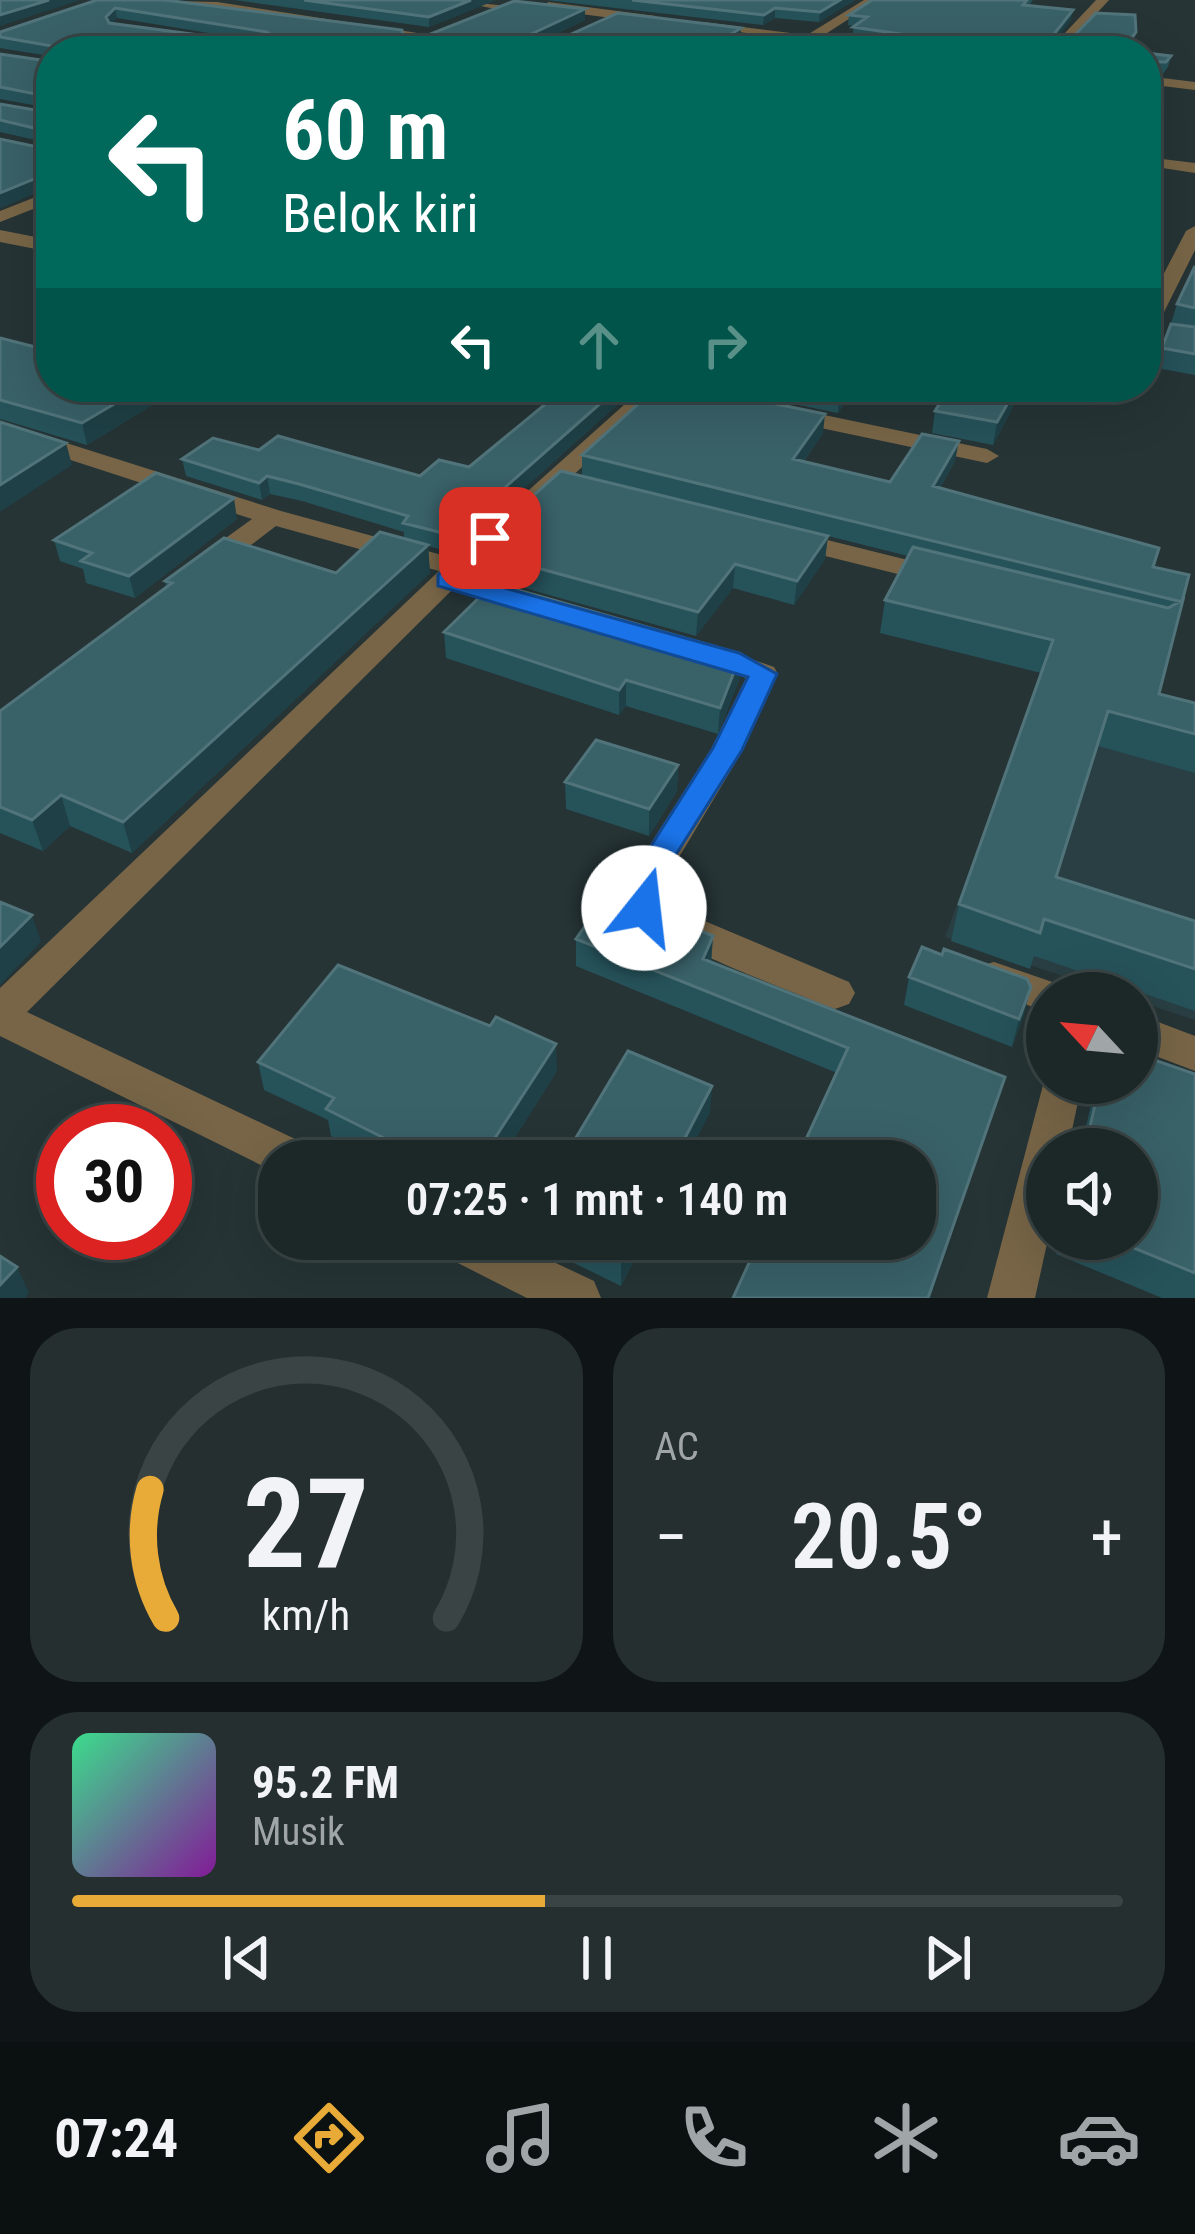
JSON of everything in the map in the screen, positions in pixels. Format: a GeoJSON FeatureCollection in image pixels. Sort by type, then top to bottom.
{"type":"FeatureCollection","features":[{"type":"Feature","properties":{"kind":"street"},"geometry":{"type":"LineString","coordinates":[[132,0],[217,6],[430,36],[448,28]]}},
{"type":"Feature","properties":{"kind":"street"},"geometry":{"type":"LineString","coordinates":[[455,0],[501,6]]}},
{"type":"Feature","properties":{"kind":"street"},"geometry":{"type":"LineString","coordinates":[[466,21],[517,0]]}},
{"type":"Feature","properties":{"kind":"street"},"geometry":{"type":"LineString","coordinates":[[814,36],[872,0]]}},
{"type":"Feature","properties":{"kind":"street"},"geometry":{"type":"LineString","coordinates":[[1069,36],[1103,0]]}},
{"type":"Feature","properties":{"kind":"street"},"geometry":{"type":"LineString","coordinates":[[533,4],[786,36]]}},
{"type":"Feature","properties":{"kind":"street"},"geometry":{"type":"LineString","coordinates":[[140,18],[182,6]]}},
{"type":"Feature","properties":{"kind":"street"},"geometry":{"type":"LineString","coordinates":[[578,32],[615,15]]}},
{"type":"Feature","properties":{"kind":"street"},"geometry":{"type":"LineString","coordinates":[[757,36],[763,33]]}},
{"type":"Feature","properties":{"kind":"street"},"geometry":{"type":"LineString","coordinates":[[1161,82],[1195,86]]}},
{"type":"Feature","properties":{"kind":"street"},"geometry":{"type":"LineString","coordinates":[[1162,164],[1195,168]]}},
{"type":"Feature","properties":{"kind":"street"},"geometry":{"type":"LineString","coordinates":[[0,216],[36,202]]}},
{"type":"Feature","properties":{"kind":"street"},"geometry":{"type":"LineString","coordinates":[[1161,308],[1195,231]]}},
{"type":"Feature","properties":{"kind":"street"},"geometry":{"type":"LineString","coordinates":[[0,236],[36,243]]}},
{"type":"Feature","properties":{"kind":"street"},"geometry":{"type":"LineString","coordinates":[[258,1142],[0,1015],[453,574],[554,480],[648,402]]}},
{"type":"Feature","properties":{"kind":"street"},"geometry":{"type":"LineString","coordinates":[[750,407],[988,456]]}},
{"type":"Feature","properties":{"kind":"street"},"geometry":{"type":"LineString","coordinates":[[0,429],[556,610]]}},
{"type":"Feature","properties":{"kind":"street"},"geometry":{"type":"LineString","coordinates":[[554,480],[598,491]]}},
{"type":"Feature","properties":{"kind":"street"},"geometry":{"type":"LineString","coordinates":[[182,583],[272,517]]}},
{"type":"Feature","properties":{"kind":"street"},"geometry":{"type":"LineString","coordinates":[[755,530],[956,580]]}},
{"type":"Feature","properties":{"kind":"street"},"geometry":{"type":"LineString","coordinates":[[664,641],[763,674],[727,750],[634,898],[675,924],[836,993]]}},
{"type":"Feature","properties":{"kind":"street"},"geometry":{"type":"LineString","coordinates":[[952,961],[1026,988]]}},
{"type":"Feature","properties":{"kind":"street"},"geometry":{"type":"LineString","coordinates":[[1158,1039],[1195,1054]]}},
{"type":"Feature","properties":{"kind":"street"},"geometry":{"type":"LineString","coordinates":[[1010,1298],[1056,1104]]}},
{"type":"Feature","properties":{"kind":"street"},"geometry":{"type":"LineString","coordinates":[[499,1260],[577,1298]]}},
{"type":"Feature","properties":{"kind":"shaded area"},"geometry":{"type":"Polygon","coordinates":[[[1036,687],[1195,731],[1195,1020],[1158,1008],[1158,972],[1051,972],[945,937],[1036,687]]]}},
{"type":"Feature","properties":{"kind":"building"},"geometry":{"type":"Polygon","coordinates":[[[0,0],[49,0],[0,15],[0,0]]]}},
{"type":"Feature","properties":{"kind":"building"},"geometry":{"type":"Polygon","coordinates":[[[97,0],[165,0],[402,30],[403,36],[272,36],[115,8],[106,17],[109,23],[206,36],[36,36],[36,43],[0,37],[0,32],[97,0]]]}},
{"type":"Feature","properties":{"kind":"building"},"geometry":{"type":"Polygon","coordinates":[[[304,0],[471,0],[429,17],[304,0]]]}},
{"type":"Feature","properties":{"kind":"building"},"geometry":{"type":"Polygon","coordinates":[[[632,0],[840,0],[820,12],[775,8],[764,15],[632,0]]]}},
{"type":"Feature","properties":{"kind":"building"},"geometry":{"type":"Polygon","coordinates":[[[872,0],[1027,0],[1023,5],[1073,10],[1053,36],[913,36],[853,27],[867,17],[849,15],[872,0]]]}},
{"type":"Feature","properties":{"kind":"building"},"geometry":{"type":"Polygon","coordinates":[[[514,1],[585,9],[527,36],[426,36],[514,1]]]}},
{"type":"Feature","properties":{"kind":"building"},"geometry":{"type":"Polygon","coordinates":[[[618,13],[741,28],[728,36],[567,36],[618,13]]]}},
{"type":"Feature","properties":{"kind":"building"},"geometry":{"type":"Polygon","coordinates":[[[1096,13],[1135,15],[1133,36],[1074,36],[1096,13]]]}},
{"type":"Feature","properties":{"kind":"building"},"geometry":{"type":"Polygon","coordinates":[[[0,54],[36,59],[36,94],[0,87],[0,54]]]}},
{"type":"Feature","properties":{"kind":"building"},"geometry":{"type":"Polygon","coordinates":[[[0,104],[36,110],[36,128],[0,120],[0,104]]]}},
{"type":"Feature","properties":{"kind":"building"},"geometry":{"type":"Polygon","coordinates":[[[0,139],[36,147],[36,178],[0,193],[0,139]]]}},
{"type":"Feature","properties":{"kind":"building"},"geometry":{"type":"Polygon","coordinates":[[[1195,266],[1195,308],[1177,304],[1195,266]]]}},
{"type":"Feature","properties":{"kind":"building"},"geometry":{"type":"Polygon","coordinates":[[[1171,324],[1195,327],[1195,354],[1162,348],[1171,324]]]}},
{"type":"Feature","properties":{"kind":"building"},"geometry":{"type":"Polygon","coordinates":[[[0,338],[36,347],[36,402],[118,402],[82,423],[0,400],[0,338]]]}},
{"type":"Feature","properties":{"kind":"building"},"geometry":{"type":"Polygon","coordinates":[[[548,402],[602,402],[451,535],[403,523],[408,516],[299,484],[267,476],[259,483],[182,459],[213,438],[259,450],[278,436],[420,476],[439,460],[469,467],[548,402]]]}},
{"type":"Feature","properties":{"kind":"building"},"geometry":{"type":"Polygon","coordinates":[[[640,402],[766,402],[825,414],[793,459],[890,482],[922,434],[959,441],[933,486],[1159,548],[1153,567],[1189,575],[1182,602],[582,455],[640,402]]]}},
{"type":"Feature","properties":{"kind":"building"},"geometry":{"type":"Polygon","coordinates":[[[941,402],[1008,402],[997,422],[935,411],[941,402]]]}},
{"type":"Feature","properties":{"kind":"building"},"geometry":{"type":"Polygon","coordinates":[[[0,422],[66,443],[0,485],[0,422]]]}},
{"type":"Feature","properties":{"kind":"building"},"geometry":{"type":"Polygon","coordinates":[[[561,471],[828,536],[797,581],[735,564],[698,612],[472,550],[561,471]]]}},
{"type":"Feature","properties":{"kind":"building"},"geometry":{"type":"Polygon","coordinates":[[[156,473],[234,498],[129,576],[81,561],[92,553],[54,540],[156,473]]]}},
{"type":"Feature","properties":{"kind":"building"},"geometry":{"type":"Polygon","coordinates":[[[380,532],[428,545],[123,822],[61,795],[32,820],[0,807],[0,711],[172,583],[165,581],[224,538],[336,573],[380,532]]]}},
{"type":"Feature","properties":{"kind":"building"},"geometry":{"type":"Polygon","coordinates":[[[913,547],[1168,608],[1183,600],[1159,694],[1195,703],[1195,734],[1108,711],[1056,877],[1195,921],[1195,969],[1044,919],[1040,933],[959,904],[1053,640],[885,600],[913,547]]]}},
{"type":"Feature","properties":{"kind":"building"},"geometry":{"type":"Polygon","coordinates":[[[494,583],[741,654],[720,708],[626,680],[619,690],[444,632],[494,583]]]}},
{"type":"Feature","properties":{"kind":"building"},"geometry":{"type":"Polygon","coordinates":[[[596,740],[678,765],[649,809],[565,782],[596,740]]]}},
{"type":"Feature","properties":{"kind":"building"},"geometry":{"type":"Polygon","coordinates":[[[609,891],[713,936],[703,959],[1005,1077],[928,1298],[733,1298],[750,1260],[936,1260],[936,1140],[806,1140],[848,1048],[576,939],[609,891]]]}},
{"type":"Feature","properties":{"kind":"building"},"geometry":{"type":"Polygon","coordinates":[[[0,902],[32,915],[0,947],[0,902]]]}},
{"type":"Feature","properties":{"kind":"building"},"geometry":{"type":"Polygon","coordinates":[[[922,947],[942,955],[944,949],[1026,979],[1026,1000],[1019,1019],[909,977],[922,947]]]}},
{"type":"Feature","properties":{"kind":"building"},"geometry":{"type":"Polygon","coordinates":[[[338,965],[490,1026],[496,1017],[556,1044],[494,1140],[388,1140],[326,1109],[334,1098],[258,1062],[338,965]]]}},
{"type":"Feature","properties":{"kind":"building"},"geometry":{"type":"Polygon","coordinates":[[[628,1051],[712,1086],[684,1140],[575,1140],[628,1051]]]}},
{"type":"Feature","properties":{"kind":"building"},"geometry":{"type":"Polygon","coordinates":[[[1158,1061],[1195,1074],[1195,1273],[1158,1258],[1158,1128],[1090,1128],[1095,1104],[1158,1104],[1158,1061]]]}},
{"type":"Feature","properties":{"kind":"building"},"geometry":{"type":"Polygon","coordinates":[[[0,1256],[17,1267],[0,1285],[0,1256]]]}},
{"type":"Feature","properties":{"kind":"route"},"geometry":{"type":"LineString","coordinates":[[490,538],[447,580],[761,669],[759,686],[727,750],[642,880],[634,898],[644,908]]}}]}
